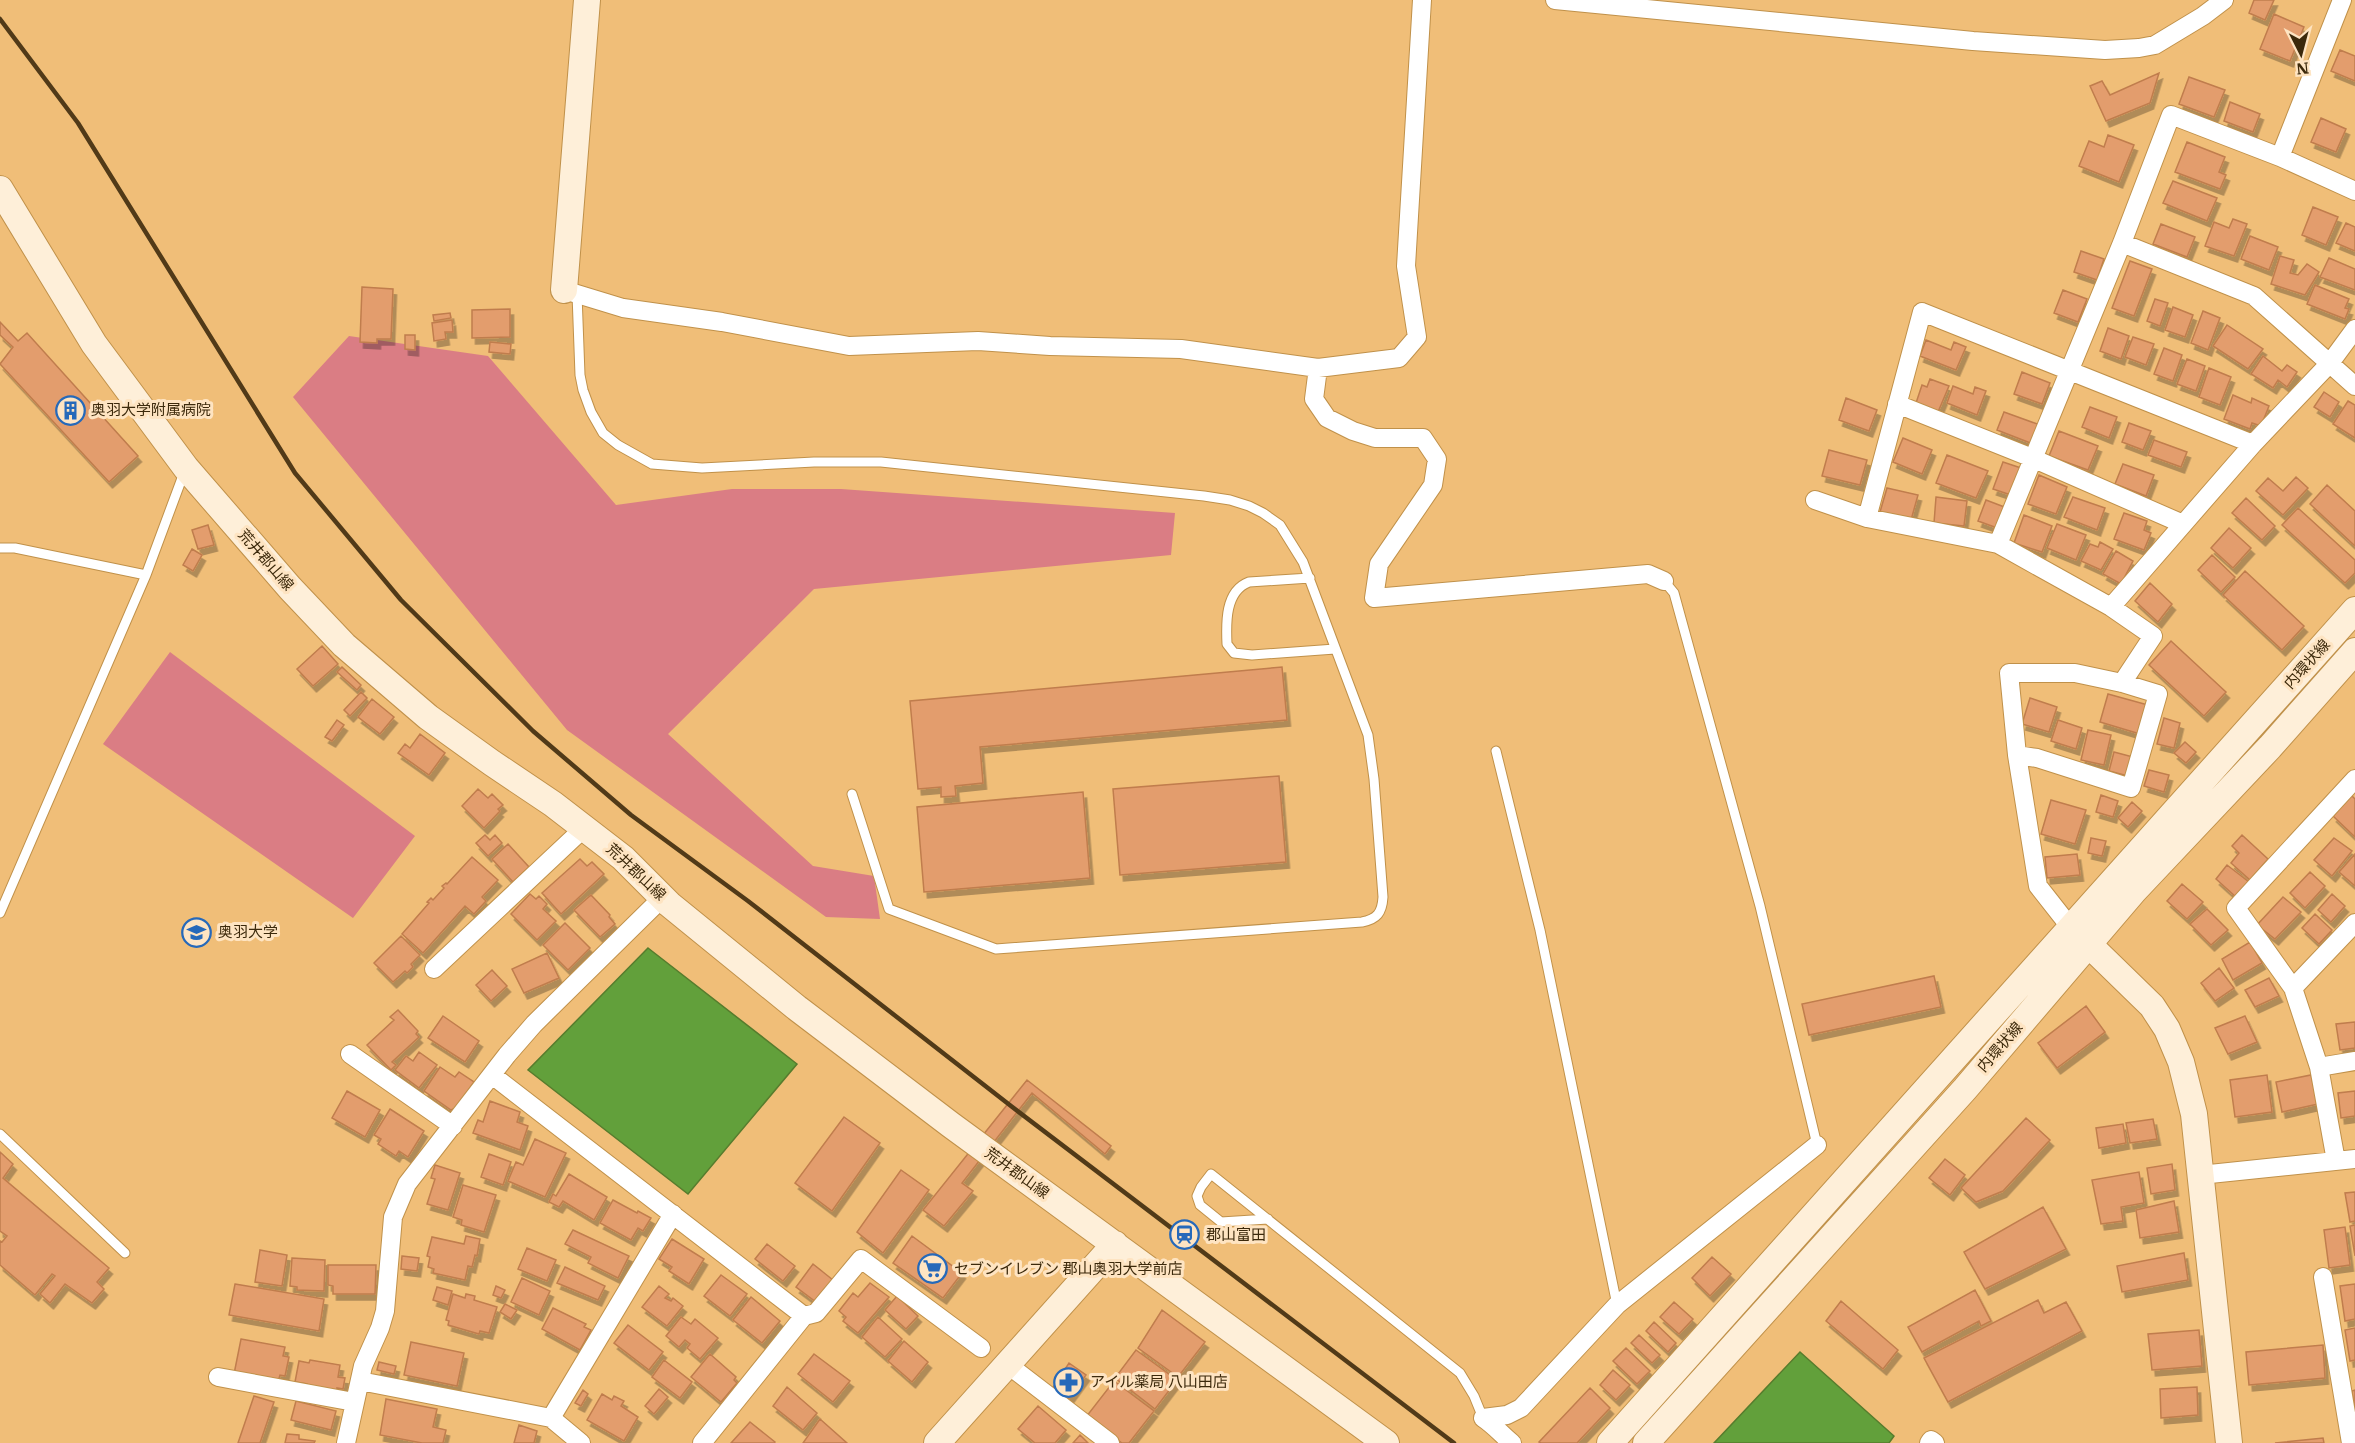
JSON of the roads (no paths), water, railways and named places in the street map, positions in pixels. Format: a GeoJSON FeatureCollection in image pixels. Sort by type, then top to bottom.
{"type":"FeatureCollection","features":[{"type":"Feature","properties":{"kind":"street"},"geometry":{"type":"LineString","coordinates":[[587,0],[570,292],[623,308],[722,322],[849,346],[978,340],[1050,346],[1181,349],[1318,368],[1399,358],[1417,337],[1406,266],[1422,0]]}},
{"type":"Feature","properties":{"kind":"street"},"geometry":{"type":"LineString","coordinates":[[1555,0],[1973,41],[2104,50],[2154,45],[2224,0]]}},
{"type":"Feature","properties":{"kind":"street"},"geometry":{"type":"LineString","coordinates":[[2280,157],[2342,0]]}},
{"type":"Feature","properties":{"kind":"street"},"geometry":{"type":"LineString","coordinates":[[1998,544],[2172,115],[2280,157],[2355,191]]}},
{"type":"Feature","properties":{"kind":"street","name":"荒井郡山線"},"geometry":{"type":"LineString","coordinates":[[0,189],[94,344],[186,468],[290,588],[344,645],[429,717],[623,858],[663,897],[797,1008],[1376,1440]]}},
{"type":"Feature","properties":{"kind":"street"},"geometry":{"type":"LineString","coordinates":[[2122,243],[2254,296],[2355,386]]}},
{"type":"Feature","properties":{"kind":"street"},"geometry":{"type":"LineString","coordinates":[[1867,518],[1923,312],[2253,444]]}},
{"type":"Feature","properties":{"kind":"street"},"geometry":{"type":"LineString","coordinates":[[2112,607],[2253,444],[2330,363],[2355,329]]}},
{"type":"Feature","properties":{"kind":"street"},"geometry":{"type":"LineString","coordinates":[[1318,368],[1314,399],[1327,418],[1374,438],[1423,438],[1437,459],[1433,485],[1379,564],[1374,598],[1648,573],[1664,580]]}},
{"type":"Feature","properties":{"kind":"street"},"geometry":{"type":"LineString","coordinates":[[1897,404],[2032,458],[2183,524]]}},
{"type":"Feature","properties":{"kind":"street"},"geometry":{"type":"LineString","coordinates":[[1815,500],[1867,518],[1998,544],[2112,607],[2153,636],[2122,683]]}},
{"type":"Feature","properties":{"kind":"street","name":"内環状線"},"geometry":{"type":"LineString","coordinates":[[1646,1443],[1801,1268],[1965,1089],[2080,936],[2355,609]]}},
{"type":"Feature","properties":{"kind":"street","name":"内環状線"},"geometry":{"type":"LineString","coordinates":[[1610,1443],[1778,1255],[2080,936],[2134,891],[2270,747],[2355,651]]}},
{"type":"Feature","properties":{"kind":"street"},"geometry":{"type":"LineString","coordinates":[[2017,755],[2037,758],[2131,788],[2158,694],[2122,683],[2075,673],[2009,673],[2017,755],[2038,886],[2080,936],[2152,1006],[2167,1029],[2181,1062],[2194,1114],[2229,1443]]}},
{"type":"Feature","properties":{"kind":"street"},"geometry":{"type":"LineString","coordinates":[[2336,1161],[2319,1066],[2293,988],[2236,908],[2355,779]]}},
{"type":"Feature","properties":{"kind":"street"},"geometry":{"type":"LineString","coordinates":[[434,969],[584,828]]}},
{"type":"Feature","properties":{"kind":"street"},"geometry":{"type":"LineString","coordinates":[[346,1443],[360,1381],[385,1311],[390,1236],[398,1201],[415,1172],[534,1024],[663,897]]}},
{"type":"Feature","properties":{"kind":"street"},"geometry":{"type":"LineString","coordinates":[[2293,988],[2355,924]]}},
{"type":"Feature","properties":{"kind":"street"},"geometry":{"type":"LineString","coordinates":[[350,1054],[453,1126]]}},
{"type":"Feature","properties":{"kind":"street"},"geometry":{"type":"LineString","coordinates":[[2319,1066],[2355,1061]]}},
{"type":"Feature","properties":{"kind":"street"},"geometry":{"type":"LineString","coordinates":[[492,1075],[804,1316]]}},
{"type":"Feature","properties":{"kind":"street"},"geometry":{"type":"LineString","coordinates":[[1483,1418],[1507,1415],[1521,1408],[1617,1305],[1817,1145]]}},
{"type":"Feature","properties":{"kind":"street"},"geometry":{"type":"LineString","coordinates":[[2200,1175],[2355,1159]]}},
{"type":"Feature","properties":{"kind":"street"},"geometry":{"type":"LineString","coordinates":[[551,1418],[673,1214]]}},
{"type":"Feature","properties":{"kind":"street"},"geometry":{"type":"LineString","coordinates":[[937,1443],[1115,1244]]}},
{"type":"Feature","properties":{"kind":"street"},"geometry":{"type":"LineString","coordinates":[[702,1443],[804,1316],[816,1312],[861,1259],[981,1348]]}},
{"type":"Feature","properties":{"kind":"street"},"geometry":{"type":"LineString","coordinates":[[2323,1277],[2347,1368],[2351,1443]]}},
{"type":"Feature","properties":{"kind":"street"},"geometry":{"type":"LineString","coordinates":[[1007,1364],[1110,1443]]}},
{"type":"Feature","properties":{"kind":"street"},"geometry":{"type":"LineString","coordinates":[[218,1377],[354,1402]]}},
{"type":"Feature","properties":{"kind":"street"},"geometry":{"type":"LineString","coordinates":[[360,1381],[551,1418],[581,1443]]}},
{"type":"Feature","properties":{"kind":"street"},"geometry":{"type":"LineString","coordinates":[[1483,1418],[1498,1428],[1502,1435],[1512,1443]]}},
{"type":"Feature","properties":{"kind":"street"},"geometry":{"type":"LineString","coordinates":[[1929,1443],[1931,1440],[1935,1443]]}},
{"type":"Feature","properties":{"kind":"lane"},"geometry":{"type":"LineString","coordinates":[[570,292],[582,390],[591,412],[603,433],[618,445],[652,464],[702,468],[814,462],[881,462],[1174,492],[1230,500],[1249,506],[1280,525],[1304,562],[1368,735],[1372,752],[1383,897],[1382,910],[1377,916],[1367,921],[989,948],[889,909],[852,794]]}},
{"type":"Feature","properties":{"kind":"lane"},"geometry":{"type":"LineString","coordinates":[[0,914],[146,575],[186,468]]}},
{"type":"Feature","properties":{"kind":"lane"},"geometry":{"type":"LineString","coordinates":[[0,548],[15,548],[146,575]]}},
{"type":"Feature","properties":{"kind":"lane"},"geometry":{"type":"LineString","coordinates":[[1310,578],[1249,582],[1242,585],[1235,591],[1229,608],[1227,644],[1234,653],[1252,656],[1335,649]]}},
{"type":"Feature","properties":{"kind":"lane"},"geometry":{"type":"LineString","coordinates":[[1664,580],[1674,593],[1761,906],[1817,1145]]}},
{"type":"Feature","properties":{"kind":"lane"},"geometry":{"type":"LineString","coordinates":[[1496,751],[1539,930],[1617,1305]]}},
{"type":"Feature","properties":{"kind":"lane"},"geometry":{"type":"LineString","coordinates":[[0,1134],[125,1253]]}},
{"type":"Feature","properties":{"kind":"lane"},"geometry":{"type":"LineString","coordinates":[[1268,1219],[1221,1222],[1200,1205],[1197,1196],[1211,1174],[1268,1219],[1460,1373],[1474,1396],[1483,1418]]}},
{"type":"Feature","properties":{"kind":"railway"},"geometry":{"type":"LineString","coordinates":[[0,19],[78,123],[295,473],[401,600],[533,731],[631,815],[748,901],[1011,1106],[1454,1443]]}},
{"type":"Feature","properties":{"kind":"place","name":"奥羽大学附属病院"},"geometry":{"type":"Point","coordinates":[70,410]}},
{"type":"Feature","properties":{"kind":"place","name":"奥羽大学"},"geometry":{"type":"Point","coordinates":[197,932]}},
{"type":"Feature","properties":{"kind":"place","name":"郡山富田"},"geometry":{"type":"Point","coordinates":[1185,1235]}},
{"type":"Feature","properties":{"kind":"place","name":"セブンイレブン 郡山奥羽大学前店"},"geometry":{"type":"Point","coordinates":[933,1269]}},
{"type":"Feature","properties":{"kind":"place","name":"アイル薬局 八山田店"},"geometry":{"type":"Point","coordinates":[1069,1382]}}]}
